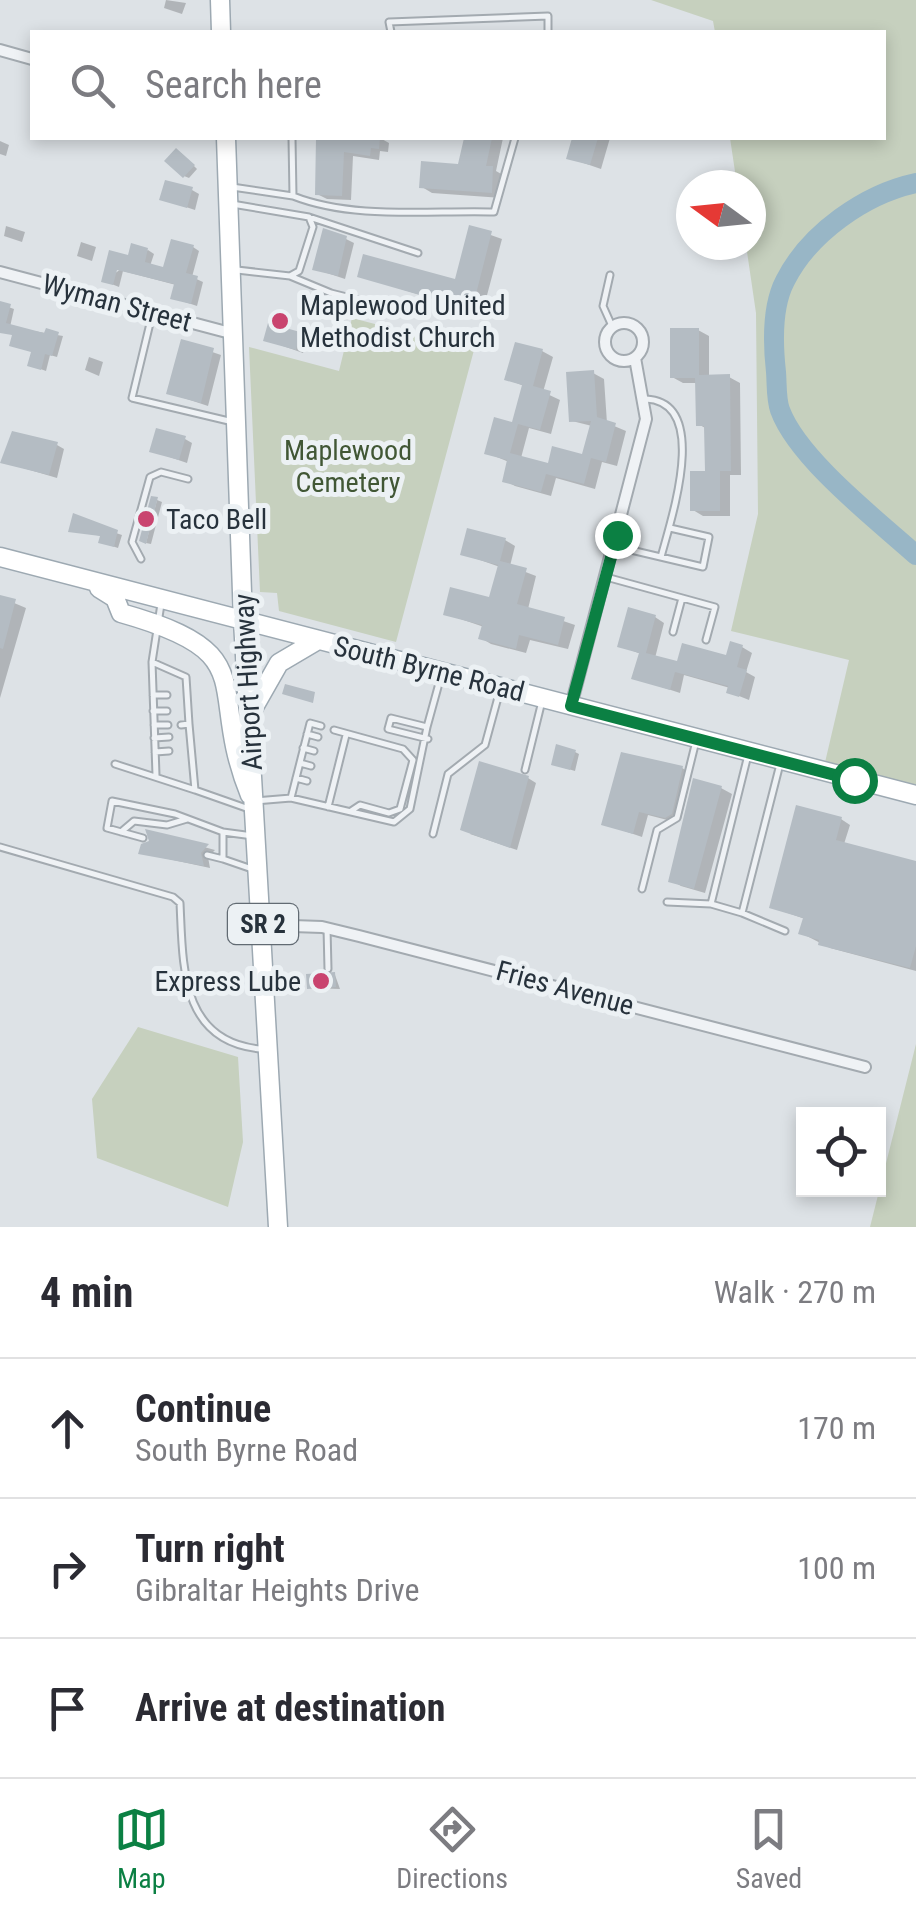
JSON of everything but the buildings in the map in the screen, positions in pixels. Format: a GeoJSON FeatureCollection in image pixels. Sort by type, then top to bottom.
{"type":"FeatureCollection","features":[{"type":"Feature","properties":{"kind":"main road"},"geometry":{"type":"LineString","coordinates":[[220,0],[222,30]]}},
{"type":"Feature","properties":{"kind":"main road","name":"Airport Highway"},"geometry":{"type":"LineString","coordinates":[[226,140],[244,621],[278,1227]]}},
{"type":"Feature","properties":{"kind":"main road","name":"South Byrne Road"},"geometry":{"type":"LineString","coordinates":[[0,557],[916,795]]}},
{"type":"Feature","properties":{"kind":"main road"},"geometry":{"type":"LineString","coordinates":[[86,580],[115,598],[122,613],[190,636],[219,662],[228,685],[236,762],[255,806]]}},
{"type":"Feature","properties":{"kind":"main road"},"geometry":{"type":"LineString","coordinates":[[250,714],[279,663],[318,640]]}},
{"type":"Feature","properties":{"kind":"street"},"geometry":{"type":"LineString","coordinates":[[0,50],[30,58]]}},
{"type":"Feature","properties":{"kind":"street","name":"Wyman Street"},"geometry":{"type":"LineString","coordinates":[[0,272],[234,334]]}},
{"type":"Feature","properties":{"kind":"street"},"geometry":{"type":"LineString","coordinates":[[571,706],[643,437],[646,400],[635,358],[643,344],[639,330],[627,322],[612,326],[604,341],[610,355],[622,361],[635,358]]}},
{"type":"Feature","properties":{"kind":"street","name":"Fries Avenue"},"geometry":{"type":"LineString","coordinates":[[263,925],[327,928],[865,1067]]}},
{"type":"Feature","properties":{"kind":"lane"},"geometry":{"type":"LineString","coordinates":[[391,30],[389,22],[514,14],[548,16],[548,30]]}},
{"type":"Feature","properties":{"kind":"lane"},"geometry":{"type":"LineString","coordinates":[[292,140],[293,196]]}},
{"type":"Feature","properties":{"kind":"lane"},"geometry":{"type":"LineString","coordinates":[[228,195],[293,196],[340,209],[494,212],[514,140]]}},
{"type":"Feature","properties":{"kind":"lane"},"geometry":{"type":"LineString","coordinates":[[228,195],[418,253]]}},
{"type":"Feature","properties":{"kind":"lane"},"geometry":{"type":"LineString","coordinates":[[290,276],[300,271],[309,250],[313,227],[308,217]]}},
{"type":"Feature","properties":{"kind":"lane"},"geometry":{"type":"LineString","coordinates":[[232,269],[290,276],[332,294],[407,312]]}},
{"type":"Feature","properties":{"kind":"lane"},"geometry":{"type":"LineString","coordinates":[[610,275],[603,306],[612,326]]}},
{"type":"Feature","properties":{"kind":"lane"},"geometry":{"type":"LineString","coordinates":[[153,312],[132,398],[237,423]]}},
{"type":"Feature","properties":{"kind":"lane"},"geometry":{"type":"LineString","coordinates":[[646,400],[659,400],[672,408],[682,432],[684,455],[661,557]]}},
{"type":"Feature","properties":{"kind":"lane"},"geometry":{"type":"LineString","coordinates":[[141,560],[132,542],[150,476],[161,472],[188,479]]}},
{"type":"Feature","properties":{"kind":"lane"},"geometry":{"type":"LineString","coordinates":[[614,546],[702,567],[709,537],[668,528]]}},
{"type":"Feature","properties":{"kind":"lane"},"geometry":{"type":"LineString","coordinates":[[606,578],[715,607],[706,640]]}},
{"type":"Feature","properties":{"kind":"lane"},"geometry":{"type":"LineString","coordinates":[[673,632],[682,598]]}},
{"type":"Feature","properties":{"kind":"lane"},"geometry":{"type":"LineString","coordinates":[[156,775],[152,662],[162,600]]}},
{"type":"Feature","properties":{"kind":"lane"},"geometry":{"type":"LineString","coordinates":[[152,662],[186,676],[185,736],[194,790]]}},
{"type":"Feature","properties":{"kind":"lane"},"geometry":{"type":"LineString","coordinates":[[114,764],[255,806],[290,798],[388,822],[407,814],[442,672]]}},
{"type":"Feature","properties":{"kind":"lane"},"geometry":{"type":"LineString","coordinates":[[433,834],[448,774],[485,745],[500,688]]}},
{"type":"Feature","properties":{"kind":"lane"},"geometry":{"type":"LineString","coordinates":[[153,696],[167,696]]}},
{"type":"Feature","properties":{"kind":"lane"},"geometry":{"type":"LineString","coordinates":[[526,770],[543,698]]}},
{"type":"Feature","properties":{"kind":"lane"},"geometry":{"type":"LineString","coordinates":[[153,711],[167,710]]}},
{"type":"Feature","properties":{"kind":"lane"},"geometry":{"type":"LineString","coordinates":[[385,745],[391,718],[427,727]]}},
{"type":"Feature","properties":{"kind":"lane"},"geometry":{"type":"LineString","coordinates":[[290,798],[310,723],[320,726]]}},
{"type":"Feature","properties":{"kind":"lane"},"geometry":{"type":"LineString","coordinates":[[154,725],[168,725]]}},
{"type":"Feature","properties":{"kind":"lane"},"geometry":{"type":"LineString","coordinates":[[388,729],[428,739]]}},
{"type":"Feature","properties":{"kind":"lane"},"geometry":{"type":"LineString","coordinates":[[334,730],[403,750],[413,760],[402,805],[395,813],[360,806],[348,812]]}},
{"type":"Feature","properties":{"kind":"lane"},"geometry":{"type":"LineString","coordinates":[[307,734],[318,737]]}},
{"type":"Feature","properties":{"kind":"lane"},"geometry":{"type":"LineString","coordinates":[[328,807],[346,735]]}},
{"type":"Feature","properties":{"kind":"lane"},"geometry":{"type":"LineString","coordinates":[[154,738],[169,737]]}},
{"type":"Feature","properties":{"kind":"lane"},"geometry":{"type":"LineString","coordinates":[[642,890],[657,830],[677,818],[697,738]]}},
{"type":"Feature","properties":{"kind":"lane"},"geometry":{"type":"LineString","coordinates":[[332,740],[344,744]]}},
{"type":"Feature","properties":{"kind":"lane"},"geometry":{"type":"LineString","coordinates":[[304,748],[314,751]]}},
{"type":"Feature","properties":{"kind":"lane"},"geometry":{"type":"LineString","coordinates":[[182,751],[190,751]]}},
{"type":"Feature","properties":{"kind":"lane"},"geometry":{"type":"LineString","coordinates":[[155,752],[169,752]]}},
{"type":"Feature","properties":{"kind":"lane"},"geometry":{"type":"LineString","coordinates":[[711,904],[749,752]]}},
{"type":"Feature","properties":{"kind":"lane"},"geometry":{"type":"LineString","coordinates":[[328,755],[340,758]]}},
{"type":"Feature","properties":{"kind":"lane"},"geometry":{"type":"LineString","coordinates":[[742,913],[781,760]]}},
{"type":"Feature","properties":{"kind":"lane"},"geometry":{"type":"LineString","coordinates":[[300,763],[311,766]]}},
{"type":"Feature","properties":{"kind":"lane"},"geometry":{"type":"LineString","coordinates":[[324,769],[337,773]]}},
{"type":"Feature","properties":{"kind":"lane"},"geometry":{"type":"LineString","coordinates":[[296,778],[307,780]]}},
{"type":"Feature","properties":{"kind":"lane"},"geometry":{"type":"LineString","coordinates":[[320,784],[333,787]]}},
{"type":"Feature","properties":{"kind":"lane"},"geometry":{"type":"LineString","coordinates":[[143,838],[107,828],[112,800],[187,818],[223,832],[258,837]]}},
{"type":"Feature","properties":{"kind":"lane"},"geometry":{"type":"LineString","coordinates":[[121,832],[134,820],[168,825],[187,818]]}},
{"type":"Feature","properties":{"kind":"lane"},"geometry":{"type":"LineString","coordinates":[[222,859],[223,832]]}},
{"type":"Feature","properties":{"kind":"lane"},"geometry":{"type":"LineString","coordinates":[[0,847],[180,903],[184,981],[192,1002],[210,1028],[228,1042],[269,1050]]}},
{"type":"Feature","properties":{"kind":"lane"},"geometry":{"type":"LineString","coordinates":[[206,854],[260,871]]}},
{"type":"Feature","properties":{"kind":"lane"},"geometry":{"type":"LineString","coordinates":[[667,902],[711,904],[784,931]]}},
{"type":"Feature","properties":{"kind":"lane"},"geometry":{"type":"LineString","coordinates":[[327,928],[328,969]]}},
{"type":"Feature","properties":{"kind":"green space"},"geometry":{"type":"Polygon","coordinates":[[[651,0],[916,0],[916,795],[823,771],[849,660],[731,631],[758,514],[756,313],[748,260],[766,260],[766,170],[735,170],[730,140],[886,140],[886,30],[715,30],[713,21],[651,0]]]}},
{"type":"Feature","properties":{"kind":"green space","name":"Maplewood Cemetery"},"geometry":{"type":"Polygon","coordinates":[[[352,318],[474,350],[396,642],[279,611],[277,593],[260,592],[249,347],[339,371],[352,318]]]}},
{"type":"Feature","properties":{"kind":"green space"},"geometry":{"type":"Polygon","coordinates":[[[138,1027],[238,1057],[243,1142],[228,1207],[97,1158],[92,1099],[138,1027]]]}},
{"type":"Feature","properties":{"kind":"green space"},"geometry":{"type":"Polygon","coordinates":[[[916,1044],[916,1227],[870,1227],[878,1197],[886,1197],[886,1163],[916,1044]]]}},
{"type":"Feature","properties":{"kind":"waterway"},"geometry":{"type":"LineString","coordinates":[[916,183],[858,206],[808,247],[781,291],[774,338],[778,401],[789,429],[840,488],[916,555]]}},
{"type":"Feature","properties":{"kind":"place","name":"Maplewood United Methodist Church"},"geometry":{"type":"Point","coordinates":[280,321]}},
{"type":"Feature","properties":{"kind":"place","name":"Taco Bell"},"geometry":{"type":"Point","coordinates":[146,519]}},
{"type":"Feature","properties":{"kind":"place","name":"Express Lube"},"geometry":{"type":"Point","coordinates":[321,981]}},
{"type":"Feature","properties":{"kind":"route"},"geometry":{"type":"LineString","coordinates":[[617,535],[571,706],[854,780]]}}]}
